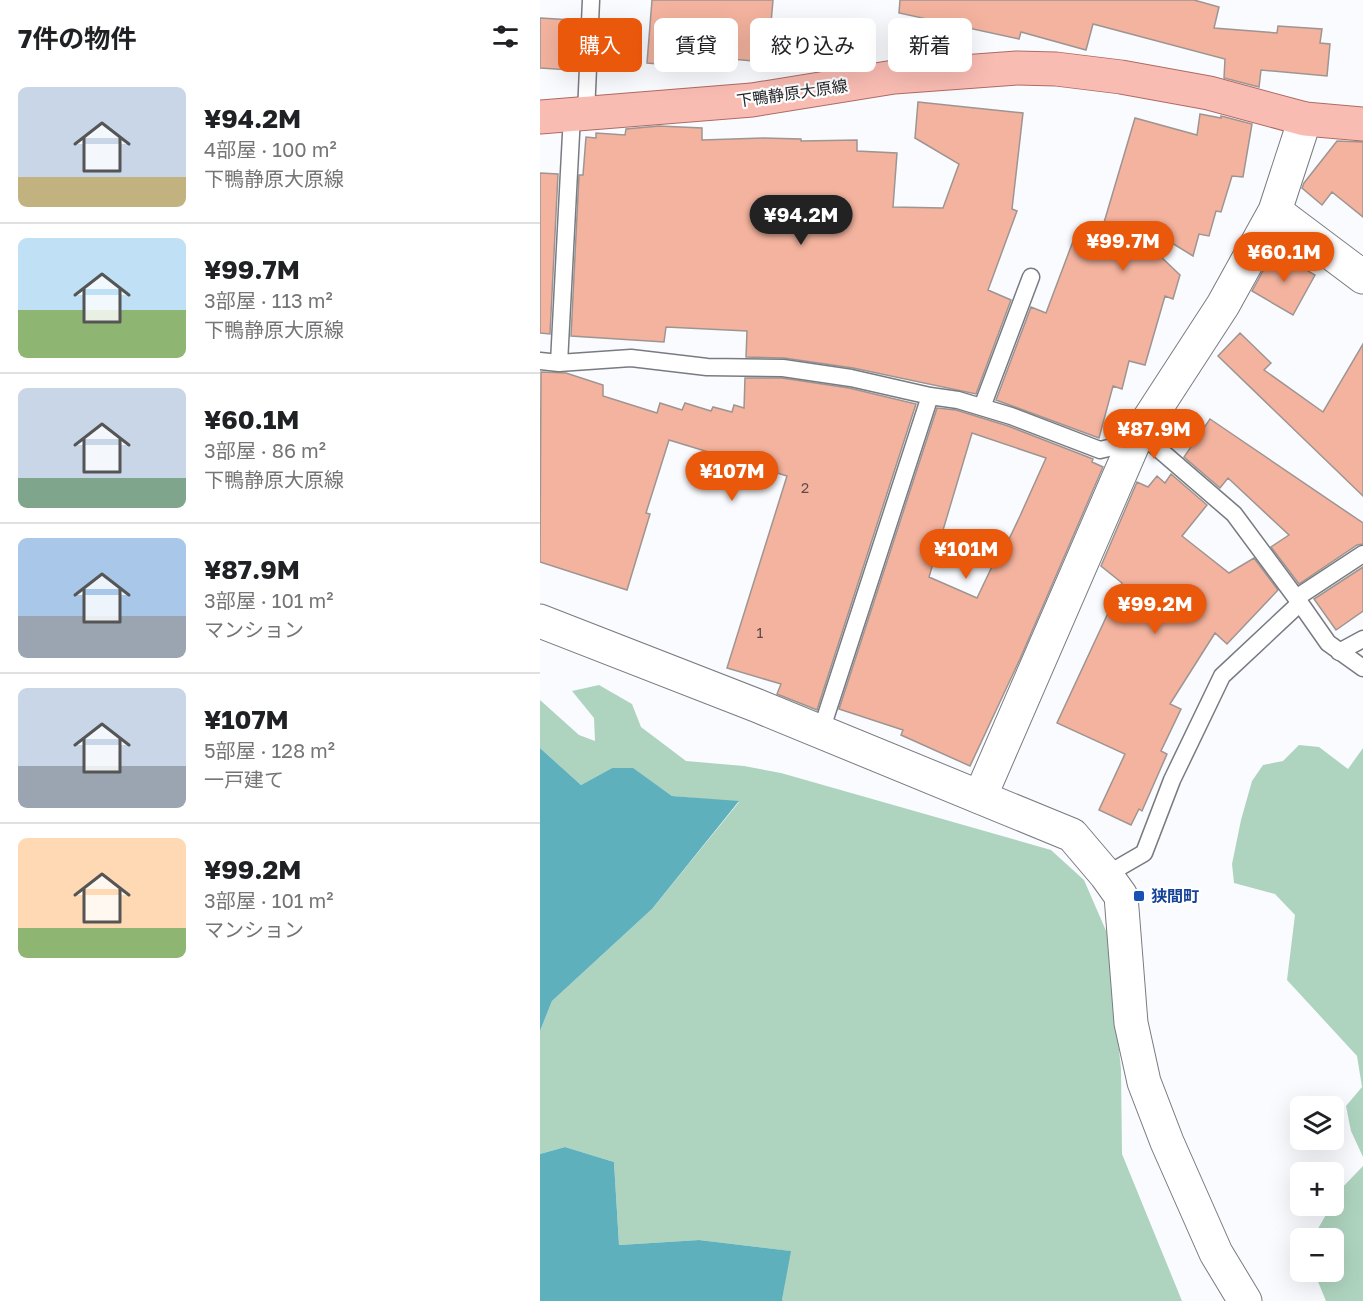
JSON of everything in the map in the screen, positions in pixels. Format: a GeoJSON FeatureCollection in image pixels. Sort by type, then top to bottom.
{"type":"FeatureCollection","features":[{"type":"Feature","properties":{"kind":"main road","name":"下鴨静原大原線"},"geometry":{"type":"LineString","coordinates":[[540,117],[752,100],[894,77],[1017,68],[1056,69],[1121,77],[1209,93],[1305,119],[1363,124]]}},
{"type":"Feature","properties":{"kind":"street"},"geometry":{"type":"LineString","coordinates":[[980,796],[1137,437],[1223,304],[1275,211],[1305,119]]}},
{"type":"Feature","properties":{"kind":"street"},"geometry":{"type":"LineString","coordinates":[[1275,211],[1363,277]]}},
{"type":"Feature","properties":{"kind":"street"},"geometry":{"type":"LineString","coordinates":[[540,621],[821,731],[1072,835],[1106,874],[1121,896],[1131,1023],[1144,1082],[1167,1142],[1216,1253],[1245,1301]]}},
{"type":"Feature","properties":{"kind":"lane"},"geometry":{"type":"LineString","coordinates":[[559,363],[579,114],[591,0]]}},
{"type":"Feature","properties":{"kind":"lane"},"geometry":{"type":"LineString","coordinates":[[982,407],[1031,277]]}},
{"type":"Feature","properties":{"kind":"lane"},"geometry":{"type":"LineString","coordinates":[[540,361],[559,363],[631,358],[707,367],[783,368],[851,378],[958,400],[1011,416],[1101,450],[1137,437],[1234,514],[1328,643],[1363,669]]}},
{"type":"Feature","properties":{"kind":"lane"},"geometry":{"type":"LineString","coordinates":[[821,731],[930,396]]}},
{"type":"Feature","properties":{"kind":"lane"},"geometry":{"type":"LineString","coordinates":[[1106,874],[1144,853],[1172,780],[1222,676],[1298,600],[1363,554]]}},
{"type":"Feature","properties":{"kind":"lane"},"geometry":{"type":"LineString","coordinates":[[1340,652],[1363,639]]}},
{"type":"Feature","properties":{"kind":"green space"},"geometry":{"type":"Polygon","coordinates":[[[599,685],[632,704],[641,727],[686,761],[744,766],[781,773],[1051,850],[1084,880],[1107,933],[1121,1069],[1122,1154],[1182,1301],[783,1301],[790,1251],[699,1240],[619,1245],[614,1162],[565,1147],[540,1154],[540,1031],[552,1001],[652,909],[739,802],[672,796],[632,768],[612,768],[581,785],[540,748],[540,700],[579,735],[595,741],[594,718],[572,691],[599,685]]]}},
{"type":"Feature","properties":{"kind":"green space"},"geometry":{"type":"Polygon","coordinates":[[[1299,745],[1319,747],[1348,769],[1363,748],[1363,1157],[1351,1131],[1346,1106],[1362,1087],[1357,1056],[1287,980],[1295,915],[1275,894],[1234,883],[1232,864],[1252,781],[1263,765],[1283,761],[1299,745]]]}},
{"type":"Feature","properties":{"kind":"green space"},"geometry":{"type":"Polygon","coordinates":[[[1363,1166],[1363,1301],[1326,1301],[1318,1282],[1344,1282],[1344,1228],[1318,1228],[1325,1216],[1344,1216],[1344,1186],[1363,1166]]]}},
{"type":"Feature","properties":{"kind":"water"},"geometry":{"type":"Polygon","coordinates":[[[540,748],[581,785],[612,768],[633,768],[672,796],[739,801],[652,909],[552,1001],[540,1031],[540,748]]]}},
{"type":"Feature","properties":{"kind":"water"},"geometry":{"type":"Polygon","coordinates":[[[565,1147],[614,1162],[619,1245],[699,1240],[791,1251],[783,1301],[540,1301],[540,1154],[565,1147]]]}},
{"type":"Feature","properties":{"kind":"building"},"geometry":{"type":"Polygon","coordinates":[[[652,0],[773,0],[771,18],[750,18],[750,61],[738,60],[738,18],[654,18],[654,64],[647,63],[652,0]]]}},
{"type":"Feature","properties":{"kind":"building"},"geometry":{"type":"Polygon","coordinates":[[[900,0],[1194,0],[1219,7],[1214,28],[1277,33],[1278,26],[1322,29],[1320,43],[1330,44],[1327,76],[1261,70],[1259,87],[1224,78],[1225,59],[1093,24],[1086,50],[1021,32],[1019,39],[972,29],[972,18],[922,18],[899,13],[900,0]]]}},
{"type":"Feature","properties":{"kind":"building"},"geometry":{"type":"Polygon","coordinates":[[[540,18],[558,19],[558,69],[540,68],[540,18]]]}},
{"type":"Feature","properties":{"kind":"building"},"geometry":{"type":"Polygon","coordinates":[[[918,102],[1023,113],[1012,209],[1017,211],[988,290],[1011,300],[976,394],[853,368],[784,358],[746,357],[747,331],[666,327],[664,342],[571,336],[579,175],[583,175],[586,137],[596,138],[596,133],[625,135],[626,129],[659,126],[702,128],[702,140],[763,138],[801,139],[801,141],[857,140],[857,151],[897,153],[893,207],[943,208],[959,164],[915,138],[918,102]]]}},
{"type":"Feature","properties":{"kind":"building"},"geometry":{"type":"Polygon","coordinates":[[[1200,114],[1221,118],[1221,116],[1252,124],[1243,177],[1232,176],[1221,212],[1216,211],[1209,236],[1199,234],[1193,256],[1146,227],[1139,236],[1180,275],[1173,299],[1165,296],[1145,365],[1129,361],[1122,389],[1113,386],[1099,438],[996,400],[1031,307],[1046,313],[1078,228],[1100,236],[1135,118],[1197,135],[1200,114]]]}},
{"type":"Feature","properties":{"kind":"building"},"geometry":{"type":"Polygon","coordinates":[[[1337,141],[1363,142],[1363,217],[1332,192],[1322,205],[1302,188],[1337,141]]]}},
{"type":"Feature","properties":{"kind":"building"},"geometry":{"type":"Polygon","coordinates":[[[540,173],[558,174],[550,334],[540,333],[540,173]]]}},
{"type":"Feature","properties":{"kind":"building"},"geometry":{"type":"Polygon","coordinates":[[[1274,251],[1315,275],[1293,315],[1252,291],[1274,251]]]}},
{"type":"Feature","properties":{"kind":"building"},"geometry":{"type":"Polygon","coordinates":[[[1240,333],[1271,363],[1264,370],[1323,412],[1363,344],[1363,496],[1218,356],[1240,333]]]}},
{"type":"Feature","properties":{"kind":"building"},"geometry":{"type":"Polygon","coordinates":[[[541,372],[566,373],[603,385],[603,396],[657,413],[660,403],[682,410],[685,403],[711,411],[713,407],[732,412],[734,405],[744,408],[745,378],[782,378],[849,388],[916,404],[817,710],[777,694],[781,684],[727,668],[787,476],[669,440],[646,513],[650,514],[627,590],[540,562],[541,372]]]}},
{"type":"Feature","properties":{"kind":"building"},"geometry":{"type":"Polygon","coordinates":[[[937,408],[956,410],[1008,426],[1093,459],[1092,462],[1103,467],[1020,659],[970,766],[901,735],[903,730],[839,709],[937,408]],[[972,433],[929,577],[977,598],[997,556],[1000,558],[1046,458],[972,433]]]}},
{"type":"Feature","properties":{"kind":"building"},"geometry":{"type":"Polygon","coordinates":[[[1210,419],[1363,523],[1363,544],[1357,545],[1299,584],[1271,547],[1289,535],[1228,478],[1220,488],[1184,457],[1210,419]]]}},
{"type":"Feature","properties":{"kind":"building"},"geometry":{"type":"Polygon","coordinates":[[[1171,474],[1207,505],[1182,536],[1229,573],[1254,558],[1278,590],[1227,644],[1215,633],[1170,704],[1181,709],[1161,751],[1167,754],[1142,811],[1139,809],[1131,825],[1099,810],[1125,754],[1057,723],[1122,583],[1101,566],[1137,482],[1148,487],[1157,476],[1165,483],[1171,474]]]}},
{"type":"Feature","properties":{"kind":"building"},"geometry":{"type":"Polygon","coordinates":[[[1363,567],[1363,611],[1336,630],[1314,599],[1363,567]]]}},
{"type":"Feature","properties":{"kind":"place","name":"狭間町"},"geometry":{"type":"Point","coordinates":[1139,896]}}]}
